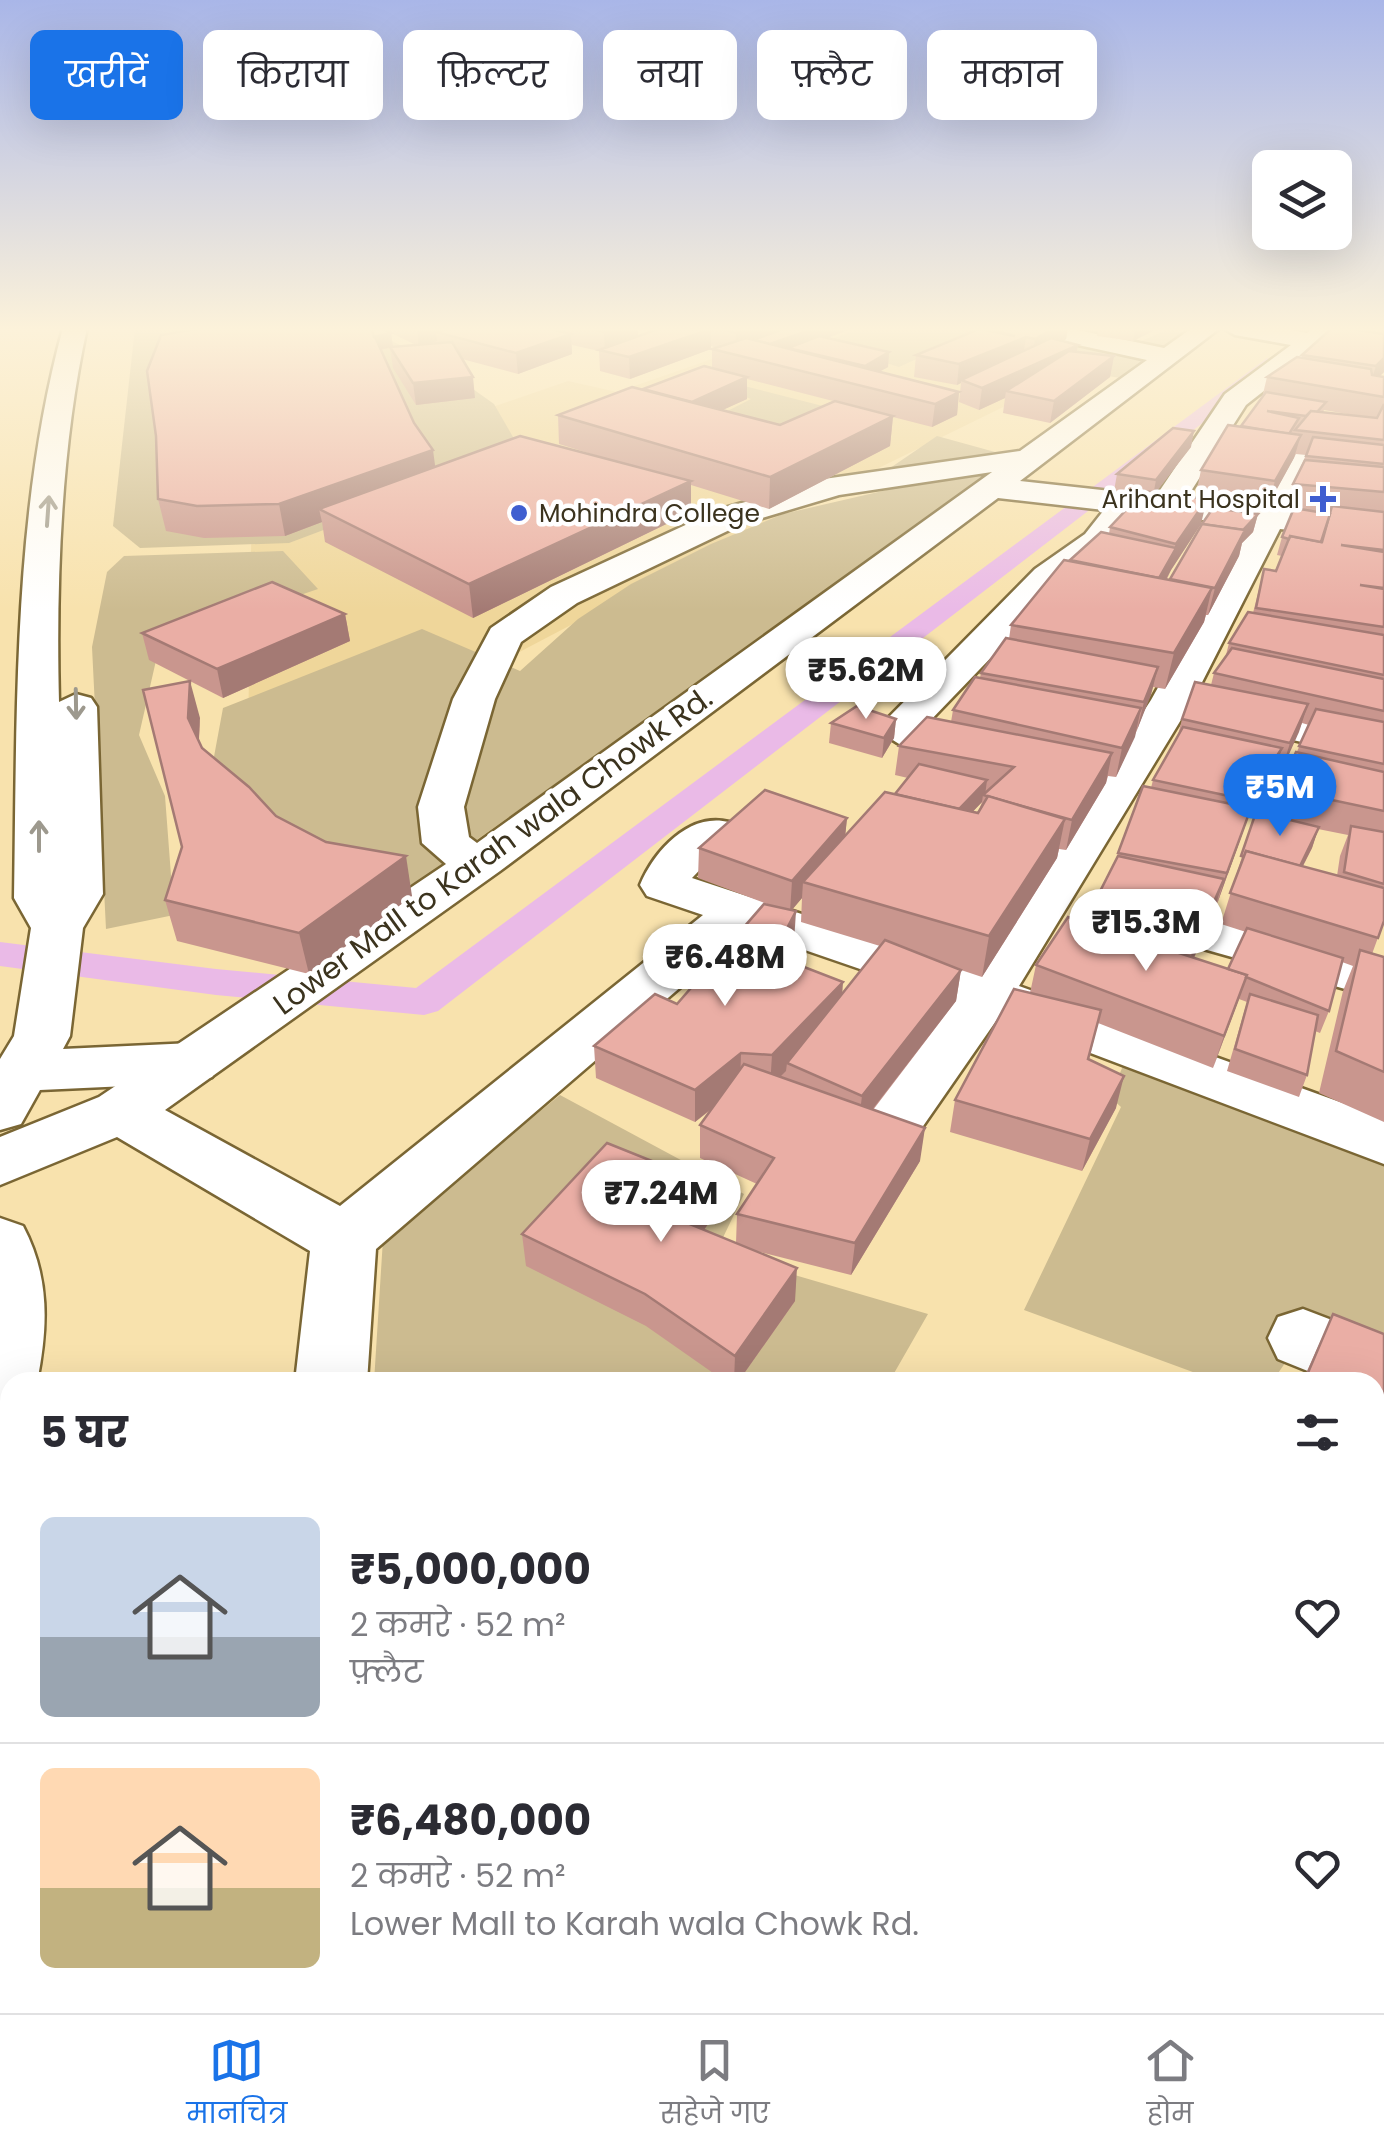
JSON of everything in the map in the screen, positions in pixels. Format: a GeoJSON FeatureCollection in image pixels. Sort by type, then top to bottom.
{"type":"FeatureCollection","features":[{"type":"Feature","properties":{"kind":"street"},"geometry":{"type":"LineString","coordinates":[[54,949],[39,898],[20,885],[38,648],[69,422]]}},
{"type":"Feature","properties":{"kind":"street"},"geometry":{"type":"LineString","coordinates":[[76,638],[75,599],[85,507],[78,422]]}},
{"type":"Feature","properties":{"kind":"street","name":"Lower Mall to Karah wala Chowk Rd."},"geometry":{"type":"LineString","coordinates":[[0,1162],[120,1112],[484,861],[995,488],[1036,477],[1096,422]]}},
{"type":"Feature","properties":{"kind":"street"},"geometry":{"type":"LineString","coordinates":[[1164,508],[1221,422]]}},
{"type":"Feature","properties":{"kind":"street"},"geometry":{"type":"LineString","coordinates":[[891,1127],[988,994],[1102,782],[1172,700],[1268,520],[1286,454],[1206,443]]}},
{"type":"Feature","properties":{"kind":"street"},"geometry":{"type":"LineString","coordinates":[[484,861],[459,852],[446,842],[441,807],[474,699],[505,636],[564,595],[730,516],[865,480],[983,462],[1113,502],[1384,530]]}},
{"type":"Feature","properties":{"kind":"street"},"geometry":{"type":"LineString","coordinates":[[677,501],[730,516]]}},
{"type":"Feature","properties":{"kind":"street"},"geometry":{"type":"LineString","coordinates":[[1020,762],[910,736],[904,731],[905,722],[1048,578],[1097,540],[1113,502]]}},
{"type":"Feature","properties":{"kind":"street"},"geometry":{"type":"LineString","coordinates":[[12,1090],[42,1036],[54,949],[78,894],[76,677]]}},
{"type":"Feature","properties":{"kind":"street"},"geometry":{"type":"LineString","coordinates":[[1172,700],[1384,748]]}},
{"type":"Feature","properties":{"kind":"street"},"geometry":{"type":"LineString","coordinates":[[712,832],[672,867],[665,885],[988,994],[1384,1142]]}},
{"type":"Feature","properties":{"kind":"street"},"geometry":{"type":"LineString","coordinates":[[332,1372],[344,1239],[740,910]]}},
{"type":"Feature","properties":{"kind":"street"},"geometry":{"type":"LineString","coordinates":[[1218,936],[1384,984]]}},
{"type":"Feature","properties":{"kind":"street"},"geometry":{"type":"LineString","coordinates":[[12,1090],[192,1063]]}},
{"type":"Feature","properties":{"kind":"street"},"geometry":{"type":"LineString","coordinates":[[120,1112],[344,1239]]}},
{"type":"Feature","properties":{"kind":"street"},"geometry":{"type":"LineString","coordinates":[[0,1244],[10,1289],[1,1372]]}},
{"type":"Feature","properties":{"kind":"street"},"geometry":{"type":"LineString","coordinates":[[1303,1338],[1384,1371]]}},
{"type":"Feature","properties":{"kind":"shaded area"},"geometry":{"type":"Polygon","coordinates":[[[125,422],[504,422],[517,444],[435,488],[289,543],[140,548],[113,526],[125,422]]]}},
{"type":"Feature","properties":{"kind":"shaded area","name":"Mohindra College"},"geometry":{"type":"Polygon","coordinates":[[[449,422],[973,422],[746,533],[508,658],[248,735],[252,494],[449,422]]]}},
{"type":"Feature","properties":{"kind":"shaded area"},"geometry":{"type":"Polygon","coordinates":[[[706,422],[840,422],[770,449],[698,426],[706,422]]]}},
{"type":"Feature","properties":{"kind":"shaded area"},"geometry":{"type":"Polygon","coordinates":[[[937,436],[995,452],[877,477],[937,436]]]}},
{"type":"Feature","properties":{"kind":"shaded area"},"geometry":{"type":"Polygon","coordinates":[[[999,469],[413,885],[361,882],[283,835],[213,762],[223,708],[422,629],[520,671],[578,619],[631,584],[711,544],[783,514],[969,471],[999,469]]]}},
{"type":"Feature","properties":{"kind":"shaded area"},"geometry":{"type":"Polygon","coordinates":[[[283,551],[318,589],[160,643],[139,735],[165,796],[174,915],[106,929],[92,647],[107,572],[124,556],[283,551]]]}},
{"type":"Feature","properties":{"kind":"shaded area"},"geometry":{"type":"Polygon","coordinates":[[[1125,1061],[1384,1154],[1384,1360],[1307,1331],[1279,1372],[1193,1372],[1024,1310],[1121,1107],[1110,1097],[1125,1061]]]}},
{"type":"Feature","properties":{"kind":"shaded area"},"geometry":{"type":"Polygon","coordinates":[[[560,1095],[744,1194],[716,1252],[928,1314],[895,1372],[375,1372],[383,1239],[560,1095]]]}},
{"type":"Feature","properties":{"kind":"building"},"geometry":{"type":"Polygon","coordinates":[[[154,422],[414,422],[433,450],[279,504],[197,506],[158,499],[154,422]]]}},
{"type":"Feature","properties":{"kind":"building"},"geometry":{"type":"Polygon","coordinates":[[[582,422],[780,425],[881,422],[770,477],[582,422]]]}},
{"type":"Feature","properties":{"kind":"building"},"geometry":{"type":"Polygon","coordinates":[[[1244,422],[1297,422],[1289,434],[1241,426],[1244,422]]]}},
{"type":"Feature","properties":{"kind":"building"},"geometry":{"type":"Polygon","coordinates":[[[1302,422],[1384,422],[1384,440],[1295,430],[1302,422]]]}},
{"type":"Feature","properties":{"kind":"building"},"geometry":{"type":"Polygon","coordinates":[[[1228,425],[1301,435],[1275,481],[1201,470],[1228,425]]]}},
{"type":"Feature","properties":{"kind":"building"},"geometry":{"type":"Polygon","coordinates":[[[1173,428],[1194,431],[1156,480],[1117,474],[1173,428]]]}},
{"type":"Feature","properties":{"kind":"building"},"geometry":{"type":"Polygon","coordinates":[[[520,436],[691,481],[469,584],[319,509],[520,436]]]}},
{"type":"Feature","properties":{"kind":"building"},"geometry":{"type":"Polygon","coordinates":[[[1313,437],[1384,445],[1384,464],[1306,456],[1313,437]]]}},
{"type":"Feature","properties":{"kind":"building"},"geometry":{"type":"Polygon","coordinates":[[[1305,460],[1384,467],[1384,492],[1293,484],[1305,460]]]}},
{"type":"Feature","properties":{"kind":"building"},"geometry":{"type":"Polygon","coordinates":[[[1144,491],[1207,499],[1176,544],[1110,527],[1144,491]]]}},
{"type":"Feature","properties":{"kind":"building"},"geometry":{"type":"Polygon","coordinates":[[[1332,506],[1384,512],[1384,550],[1341,545],[1384,552],[1384,588],[1360,585],[1384,589],[1384,627],[1256,608],[1264,569],[1276,571],[1290,536],[1322,542],[1332,506]]]}},
{"type":"Feature","properties":{"kind":"building"},"geometry":{"type":"Polygon","coordinates":[[[1213,508],[1258,514],[1243,530],[1202,524],[1213,508]]]}},
{"type":"Feature","properties":{"kind":"building"},"geometry":{"type":"Polygon","coordinates":[[[1294,508],[1330,514],[1321,542],[1282,537],[1294,508]]]}},
{"type":"Feature","properties":{"kind":"building"},"geometry":{"type":"Polygon","coordinates":[[[1202,524],[1245,530],[1215,588],[1170,579],[1202,524]]]}},
{"type":"Feature","properties":{"kind":"building"},"geometry":{"type":"Polygon","coordinates":[[[1101,532],[1176,548],[1159,578],[1070,560],[1101,532]]]}},
{"type":"Feature","properties":{"kind":"building"},"geometry":{"type":"Polygon","coordinates":[[[1064,560],[1212,588],[1174,653],[1011,625],[1064,560]]]}},
{"type":"Feature","properties":{"kind":"building"},"geometry":{"type":"Polygon","coordinates":[[[272,582],[345,614],[217,669],[142,633],[272,582]]]}},
{"type":"Feature","properties":{"kind":"building"},"geometry":{"type":"Polygon","coordinates":[[[1248,612],[1384,635],[1384,675],[1229,643],[1248,612]]]}},
{"type":"Feature","properties":{"kind":"building"},"geometry":{"type":"Polygon","coordinates":[[[1006,638],[1158,667],[1144,702],[981,673],[1006,638]]]}},
{"type":"Feature","properties":{"kind":"building"},"geometry":{"type":"Polygon","coordinates":[[[1232,648],[1384,679],[1384,711],[1214,673],[1232,648]]]}},
{"type":"Feature","properties":{"kind":"building"},"geometry":{"type":"Polygon","coordinates":[[[975,677],[1141,708],[1122,748],[953,710],[975,677]]]}},
{"type":"Feature","properties":{"kind":"building"},"geometry":{"type":"Polygon","coordinates":[[[190,681],[188,718],[202,748],[249,787],[276,816],[326,842],[406,856],[299,933],[165,900],[182,847],[143,690],[190,681]]]}},
{"type":"Feature","properties":{"kind":"building"},"geometry":{"type":"Polygon","coordinates":[[[1195,682],[1308,704],[1290,743],[1182,719],[1195,682]]]}},
{"type":"Feature","properties":{"kind":"building"},"geometry":{"type":"Polygon","coordinates":[[[857,706],[896,719],[884,738],[831,723],[857,706]]]}},
{"type":"Feature","properties":{"kind":"building"},"geometry":{"type":"Polygon","coordinates":[[[1316,709],[1384,722],[1384,764],[1299,746],[1316,709]]]}},
{"type":"Feature","properties":{"kind":"building"},"geometry":{"type":"Polygon","coordinates":[[[927,717],[1112,753],[1072,820],[983,795],[1014,767],[899,746],[927,717]]]}},
{"type":"Feature","properties":{"kind":"building"},"geometry":{"type":"Polygon","coordinates":[[[1183,727],[1282,748],[1248,800],[1153,780],[1183,727]]]}},
{"type":"Feature","properties":{"kind":"building"},"geometry":{"type":"Polygon","coordinates":[[[1296,752],[1384,772],[1384,811],[1280,789],[1296,752]]]}},
{"type":"Feature","properties":{"kind":"building"},"geometry":{"type":"Polygon","coordinates":[[[919,764],[987,780],[959,809],[895,794],[919,764]]]}},
{"type":"Feature","properties":{"kind":"building"},"geometry":{"type":"Polygon","coordinates":[[[1143,786],[1251,808],[1227,873],[1118,853],[1143,786]]]}},
{"type":"Feature","properties":{"kind":"building"},"geometry":{"type":"Polygon","coordinates":[[[765,790],[847,818],[792,881],[699,848],[765,790]]]}},
{"type":"Feature","properties":{"kind":"building"},"geometry":{"type":"Polygon","coordinates":[[[885,792],[978,813],[988,796],[1065,819],[989,936],[803,882],[885,792]]]}},
{"type":"Feature","properties":{"kind":"building"},"geometry":{"type":"Polygon","coordinates":[[[1256,812],[1319,827],[1300,866],[1246,851],[1241,856],[1256,812]]]}},
{"type":"Feature","properties":{"kind":"building"},"geometry":{"type":"Polygon","coordinates":[[[1351,826],[1384,832],[1384,884],[1344,872],[1351,826]]]}},
{"type":"Feature","properties":{"kind":"building"},"geometry":{"type":"Polygon","coordinates":[[[1246,851],[1384,888],[1384,921],[1378,938],[1230,893],[1246,851]]]}},
{"type":"Feature","properties":{"kind":"building"},"geometry":{"type":"Polygon","coordinates":[[[1118,856],[1224,879],[1193,949],[1087,917],[1118,856]]]}},
{"type":"Feature","properties":{"kind":"building"},"geometry":{"type":"Polygon","coordinates":[[[764,904],[796,911],[773,955],[843,982],[772,1055],[741,1053],[695,1090],[594,1046],[655,994],[677,1004],[764,904]]]}},
{"type":"Feature","properties":{"kind":"building"},"geometry":{"type":"Polygon","coordinates":[[[1068,917],[1247,975],[1224,1036],[1036,965],[1068,917]]]}},
{"type":"Feature","properties":{"kind":"building"},"geometry":{"type":"Polygon","coordinates":[[[1247,928],[1343,958],[1329,1011],[1228,969],[1247,928]]]}},
{"type":"Feature","properties":{"kind":"building"},"geometry":{"type":"Polygon","coordinates":[[[885,940],[961,970],[862,1096],[787,1063],[885,940]]]}},
{"type":"Feature","properties":{"kind":"building"},"geometry":{"type":"Polygon","coordinates":[[[1360,950],[1384,957],[1384,1072],[1336,1051],[1360,950]]]}},
{"type":"Feature","properties":{"kind":"building"},"geometry":{"type":"Polygon","coordinates":[[[1014,989],[1101,1010],[1088,1059],[1124,1076],[1090,1139],[955,1100],[1014,989]]]}},
{"type":"Feature","properties":{"kind":"building"},"geometry":{"type":"Polygon","coordinates":[[[1250,994],[1318,1015],[1307,1075],[1235,1049],[1250,994]]]}},
{"type":"Feature","properties":{"kind":"building"},"geometry":{"type":"Polygon","coordinates":[[[744,1064],[925,1128],[855,1243],[737,1214],[774,1158],[700,1125],[744,1064]]]}},
{"type":"Feature","properties":{"kind":"building"},"geometry":{"type":"Polygon","coordinates":[[[607,1143],[712,1185],[687,1223],[797,1268],[735,1356],[645,1294],[522,1234],[607,1143]]]}},
{"type":"Feature","properties":{"kind":"building"},"geometry":{"type":"Polygon","coordinates":[[[1333,1314],[1384,1334],[1384,1372],[1308,1372],[1333,1314]]]}},
{"type":"Feature","properties":{"kind":"waterway"},"geometry":{"type":"LineString","coordinates":[[0,954],[216,982],[424,1002],[1190,422]]}},
{"type":"Feature","properties":{"kind":"place","name":"Arihant Hospital"},"geometry":{"type":"Point","coordinates":[1323,499]}},
{"type":"Feature","properties":{"kind":"place","name":"Mohindra College"},"geometry":{"type":"Point","coordinates":[519,513]}}]}
